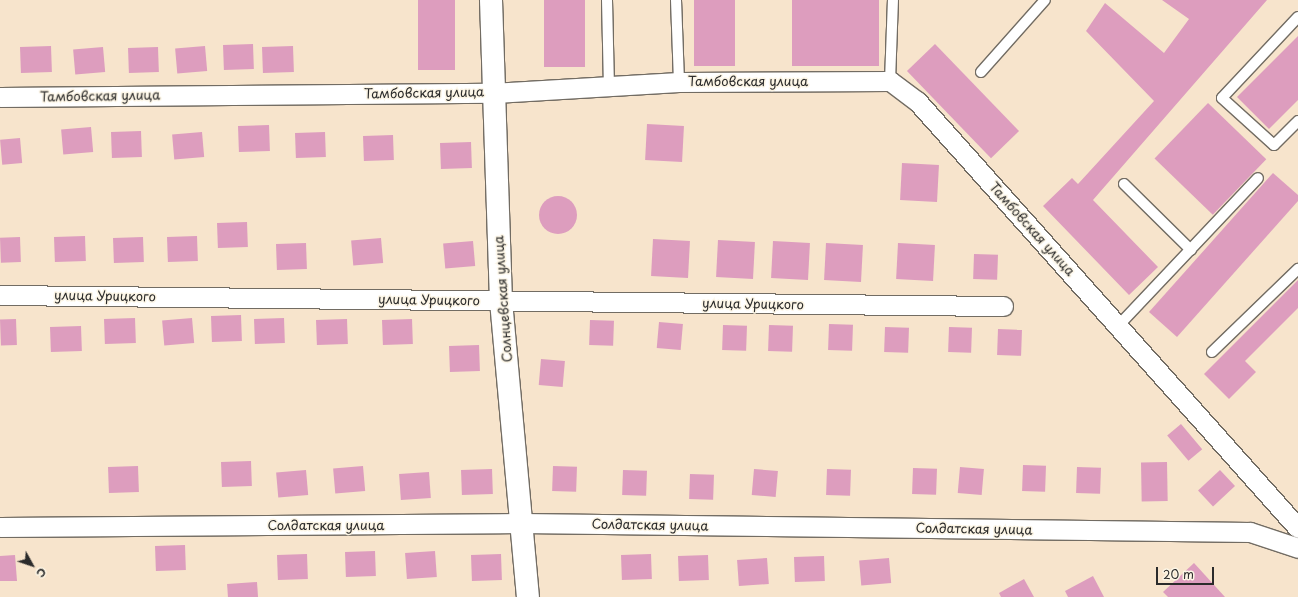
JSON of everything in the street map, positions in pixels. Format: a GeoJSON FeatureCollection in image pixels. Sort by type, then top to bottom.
{"type":"FeatureCollection","features":[{"type":"Feature","properties":{"kind":"street","name":"Солнцевская улица"},"geometry":{"type":"LineString","coordinates":[[491,0],[501,301],[528,597]]}},
{"type":"Feature","properties":{"kind":"street","name":"Тамбовская улица"},"geometry":{"type":"LineString","coordinates":[[0,97],[493,93],[679,82],[890,81],[917,101],[1119,325],[1298,528]]}},
{"type":"Feature","properties":{"kind":"street","name":"улица Урицкого"},"geometry":{"type":"LineString","coordinates":[[0,295],[1003,306]]}},
{"type":"Feature","properties":{"kind":"street","name":"Солдатская улица"},"geometry":{"type":"LineString","coordinates":[[0,527],[521,523],[1250,532],[1298,548]]}},
{"type":"Feature","properties":{"kind":"lane"},"geometry":{"type":"LineString","coordinates":[[607,0],[609,87]]}},
{"type":"Feature","properties":{"kind":"lane"},"geometry":{"type":"LineString","coordinates":[[676,0],[679,82]]}},
{"type":"Feature","properties":{"kind":"lane"},"geometry":{"type":"LineString","coordinates":[[890,81],[893,0]]}},
{"type":"Feature","properties":{"kind":"lane"},"geometry":{"type":"LineString","coordinates":[[981,72],[1045,0]]}},
{"type":"Feature","properties":{"kind":"lane"},"geometry":{"type":"LineString","coordinates":[[1298,17],[1222,98],[1274,145],[1298,121]]}},
{"type":"Feature","properties":{"kind":"lane"},"geometry":{"type":"LineString","coordinates":[[1119,325],[1258,178]]}},
{"type":"Feature","properties":{"kind":"lane"},"geometry":{"type":"LineString","coordinates":[[1124,184],[1190,250]]}},
{"type":"Feature","properties":{"kind":"lane"},"geometry":{"type":"LineString","coordinates":[[1212,352],[1298,269]]}},
{"type":"Feature","properties":{"kind":"building"},"geometry":{"type":"Polygon","coordinates":[[[418,0],[455,0],[455,70],[418,70],[418,0]]]}},
{"type":"Feature","properties":{"kind":"building"},"geometry":{"type":"Polygon","coordinates":[[[544,0],[585,0],[585,67],[544,67],[544,0]]]}},
{"type":"Feature","properties":{"kind":"building"},"geometry":{"type":"Polygon","coordinates":[[[694,0],[735,0],[735,66],[694,66],[694,0]]]}},
{"type":"Feature","properties":{"kind":"building"},"geometry":{"type":"Polygon","coordinates":[[[792,0],[879,0],[879,66],[792,66],[792,0]]]}},
{"type":"Feature","properties":{"kind":"building"},"geometry":{"type":"Polygon","coordinates":[[[1162,0],[1267,0],[1093,200],[1158,267],[1129,295],[1043,206],[1072,178],[1078,184],[1154,101],[1086,31],[1105,3],[1164,53],[1189,19],[1162,0]]]}},
{"type":"Feature","properties":{"kind":"building"},"geometry":{"type":"Polygon","coordinates":[[[1298,36],[1298,100],[1269,129],[1237,97],[1298,36]]]}},
{"type":"Feature","properties":{"kind":"building"},"geometry":{"type":"Polygon","coordinates":[[[253,44],[254,69],[224,70],[223,45],[253,44]]]}},
{"type":"Feature","properties":{"kind":"building"},"geometry":{"type":"Polygon","coordinates":[[[935,44],[1019,131],[991,158],[907,71],[935,44]]]}},
{"type":"Feature","properties":{"kind":"building"},"geometry":{"type":"Polygon","coordinates":[[[51,46],[52,72],[21,73],[20,47],[51,46]]]}},
{"type":"Feature","properties":{"kind":"building"},"geometry":{"type":"Polygon","coordinates":[[[205,46],[207,71],[177,74],[175,49],[205,46]]]}},
{"type":"Feature","properties":{"kind":"building"},"geometry":{"type":"Polygon","coordinates":[[[293,46],[294,72],[263,73],[262,47],[293,46]]]}},
{"type":"Feature","properties":{"kind":"building"},"geometry":{"type":"Polygon","coordinates":[[[103,47],[105,72],[75,75],[73,50],[103,47]]]}},
{"type":"Feature","properties":{"kind":"building"},"geometry":{"type":"Polygon","coordinates":[[[158,47],[159,72],[129,73],[128,48],[158,47]]]}},
{"type":"Feature","properties":{"kind":"building"},"geometry":{"type":"Polygon","coordinates":[[[1208,103],[1266,159],[1213,215],[1155,158],[1208,103]]]}},
{"type":"Feature","properties":{"kind":"building"},"geometry":{"type":"Polygon","coordinates":[[[647,124],[684,126],[682,162],[645,160],[647,124]]]}},
{"type":"Feature","properties":{"kind":"building"},"geometry":{"type":"Polygon","coordinates":[[[269,125],[270,151],[239,152],[238,126],[269,125]]]}},
{"type":"Feature","properties":{"kind":"building"},"geometry":{"type":"Polygon","coordinates":[[[91,127],[93,152],[63,155],[61,130],[91,127]]]}},
{"type":"Feature","properties":{"kind":"building"},"geometry":{"type":"Polygon","coordinates":[[[141,131],[142,157],[112,158],[111,132],[141,131]]]}},
{"type":"Feature","properties":{"kind":"building"},"geometry":{"type":"Polygon","coordinates":[[[202,132],[204,157],[174,160],[172,135],[202,132]]]}},
{"type":"Feature","properties":{"kind":"building"},"geometry":{"type":"Polygon","coordinates":[[[325,132],[326,157],[296,158],[295,133],[325,132]]]}},
{"type":"Feature","properties":{"kind":"building"},"geometry":{"type":"Polygon","coordinates":[[[393,135],[394,160],[364,161],[363,136],[393,135]]]}},
{"type":"Feature","properties":{"kind":"building"},"geometry":{"type":"Polygon","coordinates":[[[20,138],[22,163],[2,165],[0,140],[20,138]]]}},
{"type":"Feature","properties":{"kind":"building"},"geometry":{"type":"Polygon","coordinates":[[[471,142],[472,168],[441,169],[440,143],[471,142]]]}},
{"type":"Feature","properties":{"kind":"building"},"geometry":{"type":"Polygon","coordinates":[[[902,163],[939,165],[937,202],[900,200],[902,163]]]}},
{"type":"Feature","properties":{"kind":"building"},"geometry":{"type":"Polygon","coordinates":[[[1273,173],[1298,195],[1298,201],[1177,337],[1149,312],[1273,173]]]}},
{"type":"Feature","properties":{"kind":"building"},"geometry":{"type":"Polygon","coordinates":[[[554,196],[562,196],[572,201],[576,208],[576,222],[572,229],[562,234],[554,234],[544,229],[542,226],[539,219],[539,211],[544,201],[547,199],[554,196]]]}},
{"type":"Feature","properties":{"kind":"building"},"geometry":{"type":"Polygon","coordinates":[[[247,222],[248,247],[218,248],[217,223],[247,222]]]}},
{"type":"Feature","properties":{"kind":"building"},"geometry":{"type":"Polygon","coordinates":[[[85,236],[86,261],[55,262],[54,237],[85,236]]]}},
{"type":"Feature","properties":{"kind":"building"},"geometry":{"type":"Polygon","coordinates":[[[197,236],[198,261],[168,262],[167,237],[197,236]]]}},
{"type":"Feature","properties":{"kind":"building"},"geometry":{"type":"Polygon","coordinates":[[[20,237],[21,262],[1,263],[0,238],[20,237]]]}},
{"type":"Feature","properties":{"kind":"building"},"geometry":{"type":"Polygon","coordinates":[[[143,237],[144,262],[114,263],[113,238],[143,237]]]}},
{"type":"Feature","properties":{"kind":"building"},"geometry":{"type":"Polygon","coordinates":[[[381,238],[383,263],[353,266],[351,241],[381,238]]]}},
{"type":"Feature","properties":{"kind":"building"},"geometry":{"type":"Polygon","coordinates":[[[653,239],[690,241],[688,278],[651,276],[653,239]]]}},
{"type":"Feature","properties":{"kind":"building"},"geometry":{"type":"Polygon","coordinates":[[[718,240],[755,242],[753,279],[716,277],[718,240]]]}},
{"type":"Feature","properties":{"kind":"building"},"geometry":{"type":"Polygon","coordinates":[[[473,241],[475,266],[445,269],[443,244],[473,241]]]}},
{"type":"Feature","properties":{"kind":"building"},"geometry":{"type":"Polygon","coordinates":[[[773,241],[810,243],[808,280],[771,278],[773,241]]]}},
{"type":"Feature","properties":{"kind":"building"},"geometry":{"type":"Polygon","coordinates":[[[306,243],[307,269],[277,270],[276,244],[306,243]]]}},
{"type":"Feature","properties":{"kind":"building"},"geometry":{"type":"Polygon","coordinates":[[[826,243],[863,245],[861,282],[824,280],[826,243]]]}},
{"type":"Feature","properties":{"kind":"building"},"geometry":{"type":"Polygon","coordinates":[[[898,243],[935,245],[933,281],[896,279],[898,243]]]}},
{"type":"Feature","properties":{"kind":"building"},"geometry":{"type":"Polygon","coordinates":[[[974,254],[998,255],[997,280],[973,279],[974,254]]]}},
{"type":"Feature","properties":{"kind":"building"},"geometry":{"type":"Polygon","coordinates":[[[1298,280],[1298,308],[1245,361],[1256,372],[1229,399],[1204,374],[1298,280]]]}},
{"type":"Feature","properties":{"kind":"building"},"geometry":{"type":"Polygon","coordinates":[[[241,315],[242,341],[212,342],[211,316],[241,315]]]}},
{"type":"Feature","properties":{"kind":"building"},"geometry":{"type":"Polygon","coordinates":[[[135,318],[136,343],[105,344],[104,319],[135,318]]]}},
{"type":"Feature","properties":{"kind":"building"},"geometry":{"type":"Polygon","coordinates":[[[192,318],[194,343],[164,346],[162,321],[192,318]]]}},
{"type":"Feature","properties":{"kind":"building"},"geometry":{"type":"Polygon","coordinates":[[[284,318],[285,343],[255,344],[254,319],[284,318]]]}},
{"type":"Feature","properties":{"kind":"building"},"geometry":{"type":"Polygon","coordinates":[[[16,319],[17,345],[1,346],[0,320],[16,319]]]}},
{"type":"Feature","properties":{"kind":"building"},"geometry":{"type":"Polygon","coordinates":[[[347,319],[348,344],[317,345],[316,320],[347,319]]]}},
{"type":"Feature","properties":{"kind":"building"},"geometry":{"type":"Polygon","coordinates":[[[412,319],[413,344],[383,345],[382,320],[412,319]]]}},
{"type":"Feature","properties":{"kind":"building"},"geometry":{"type":"Polygon","coordinates":[[[590,320],[614,321],[613,346],[589,345],[590,320]]]}},
{"type":"Feature","properties":{"kind":"building"},"geometry":{"type":"Polygon","coordinates":[[[659,322],[683,324],[681,350],[657,348],[659,322]]]}},
{"type":"Feature","properties":{"kind":"building"},"geometry":{"type":"Polygon","coordinates":[[[829,324],[853,325],[852,351],[828,350],[829,324]]]}},
{"type":"Feature","properties":{"kind":"building"},"geometry":{"type":"Polygon","coordinates":[[[723,325],[747,326],[746,351],[722,350],[723,325]]]}},
{"type":"Feature","properties":{"kind":"building"},"geometry":{"type":"Polygon","coordinates":[[[769,325],[793,326],[792,352],[768,351],[769,325]]]}},
{"type":"Feature","properties":{"kind":"building"},"geometry":{"type":"Polygon","coordinates":[[[81,326],[82,351],[51,352],[50,327],[81,326]]]}},
{"type":"Feature","properties":{"kind":"building"},"geometry":{"type":"Polygon","coordinates":[[[885,327],[909,328],[908,353],[884,352],[885,327]]]}},
{"type":"Feature","properties":{"kind":"building"},"geometry":{"type":"Polygon","coordinates":[[[949,327],[972,328],[971,353],[948,352],[949,327]]]}},
{"type":"Feature","properties":{"kind":"building"},"geometry":{"type":"Polygon","coordinates":[[[998,329],[1022,330],[1021,356],[997,355],[998,329]]]}},
{"type":"Feature","properties":{"kind":"building"},"geometry":{"type":"Polygon","coordinates":[[[479,345],[480,371],[450,372],[449,346],[479,345]]]}},
{"type":"Feature","properties":{"kind":"building"},"geometry":{"type":"Polygon","coordinates":[[[541,359],[565,361],[563,387],[539,385],[541,359]]]}},
{"type":"Feature","properties":{"kind":"building"},"geometry":{"type":"Polygon","coordinates":[[[1181,424],[1202,449],[1188,461],[1167,436],[1181,424]]]}},
{"type":"Feature","properties":{"kind":"building"},"geometry":{"type":"Polygon","coordinates":[[[251,461],[252,486],[222,487],[221,462],[251,461]]]}},
{"type":"Feature","properties":{"kind":"building"},"geometry":{"type":"Polygon","coordinates":[[[1141,462],[1167,462],[1168,501],[1142,501],[1141,462]]]}},
{"type":"Feature","properties":{"kind":"building"},"geometry":{"type":"Polygon","coordinates":[[[1023,465],[1046,466],[1045,492],[1022,491],[1023,465]]]}},
{"type":"Feature","properties":{"kind":"building"},"geometry":{"type":"Polygon","coordinates":[[[138,466],[139,492],[109,493],[108,467],[138,466]]]}},
{"type":"Feature","properties":{"kind":"building"},"geometry":{"type":"Polygon","coordinates":[[[363,466],[365,491],[335,494],[333,469],[363,466]]]}},
{"type":"Feature","properties":{"kind":"building"},"geometry":{"type":"Polygon","coordinates":[[[553,466],[577,467],[576,492],[552,491],[553,466]]]}},
{"type":"Feature","properties":{"kind":"building"},"geometry":{"type":"Polygon","coordinates":[[[960,467],[984,469],[982,495],[958,493],[960,467]]]}},
{"type":"Feature","properties":{"kind":"building"},"geometry":{"type":"Polygon","coordinates":[[[1077,467],[1101,468],[1100,494],[1076,493],[1077,467]]]}},
{"type":"Feature","properties":{"kind":"building"},"geometry":{"type":"Polygon","coordinates":[[[913,468],[937,469],[936,495],[912,494],[913,468]]]}},
{"type":"Feature","properties":{"kind":"building"},"geometry":{"type":"Polygon","coordinates":[[[492,469],[493,494],[462,495],[461,470],[492,469]]]}},
{"type":"Feature","properties":{"kind":"building"},"geometry":{"type":"Polygon","coordinates":[[[754,469],[778,471],[776,497],[752,495],[754,469]]]}},
{"type":"Feature","properties":{"kind":"building"},"geometry":{"type":"Polygon","coordinates":[[[827,469],[851,470],[850,496],[826,495],[827,469]]]}},
{"type":"Feature","properties":{"kind":"building"},"geometry":{"type":"Polygon","coordinates":[[[306,470],[308,495],[278,498],[276,473],[306,470]]]}},
{"type":"Feature","properties":{"kind":"building"},"geometry":{"type":"Polygon","coordinates":[[[623,470],[647,471],[646,496],[622,495],[623,470]]]}},
{"type":"Feature","properties":{"kind":"building"},"geometry":{"type":"Polygon","coordinates":[[[1220,470],[1235,486],[1213,507],[1198,490],[1220,470]]]}},
{"type":"Feature","properties":{"kind":"building"},"geometry":{"type":"Polygon","coordinates":[[[429,472],[431,498],[401,500],[399,474],[429,472]]]}},
{"type":"Feature","properties":{"kind":"building"},"geometry":{"type":"Polygon","coordinates":[[[690,474],[714,475],[713,500],[689,499],[690,474]]]}},
{"type":"Feature","properties":{"kind":"building"},"geometry":{"type":"Polygon","coordinates":[[[185,545],[186,570],[156,571],[155,546],[185,545]]]}},
{"type":"Feature","properties":{"kind":"building"},"geometry":{"type":"Polygon","coordinates":[[[375,551],[376,576],[346,577],[345,552],[375,551]]]}},
{"type":"Feature","properties":{"kind":"building"},"geometry":{"type":"Polygon","coordinates":[[[435,551],[437,577],[407,579],[405,553],[435,551]]]}},
{"type":"Feature","properties":{"kind":"building"},"geometry":{"type":"Polygon","coordinates":[[[307,554],[308,579],[278,580],[277,555],[307,554]]]}},
{"type":"Feature","properties":{"kind":"building"},"geometry":{"type":"Polygon","coordinates":[[[501,554],[502,580],[472,581],[471,555],[501,554]]]}},
{"type":"Feature","properties":{"kind":"building"},"geometry":{"type":"Polygon","coordinates":[[[651,554],[652,579],[622,580],[621,555],[651,554]]]}},
{"type":"Feature","properties":{"kind":"building"},"geometry":{"type":"Polygon","coordinates":[[[15,555],[17,581],[0,581],[0,556],[15,555]]]}},
{"type":"Feature","properties":{"kind":"building"},"geometry":{"type":"Polygon","coordinates":[[[708,555],[709,580],[679,581],[678,556],[708,555]]]}},
{"type":"Feature","properties":{"kind":"building"},"geometry":{"type":"Polygon","coordinates":[[[824,556],[825,581],[795,582],[794,557],[824,556]]]}},
{"type":"Feature","properties":{"kind":"building"},"geometry":{"type":"Polygon","coordinates":[[[767,558],[769,584],[739,586],[737,560],[767,558]]]}},
{"type":"Feature","properties":{"kind":"building"},"geometry":{"type":"Polygon","coordinates":[[[889,558],[891,583],[861,586],[859,561],[889,558]]]}},
{"type":"Feature","properties":{"kind":"building"},"geometry":{"type":"Polygon","coordinates":[[[1194,563],[1225,597],[1168,597],[1163,592],[1194,563]]]}},
{"type":"Feature","properties":{"kind":"building"},"geometry":{"type":"Polygon","coordinates":[[[1093,576],[1104,597],[1068,597],[1065,591],[1093,576]]]}},
{"type":"Feature","properties":{"kind":"building"},"geometry":{"type":"Polygon","coordinates":[[[1024,579],[1034,597],[1001,597],[999,593],[1024,579]]]}},
{"type":"Feature","properties":{"kind":"building"},"geometry":{"type":"Polygon","coordinates":[[[257,582],[258,597],[228,597],[227,584],[257,582]]]}}]}
